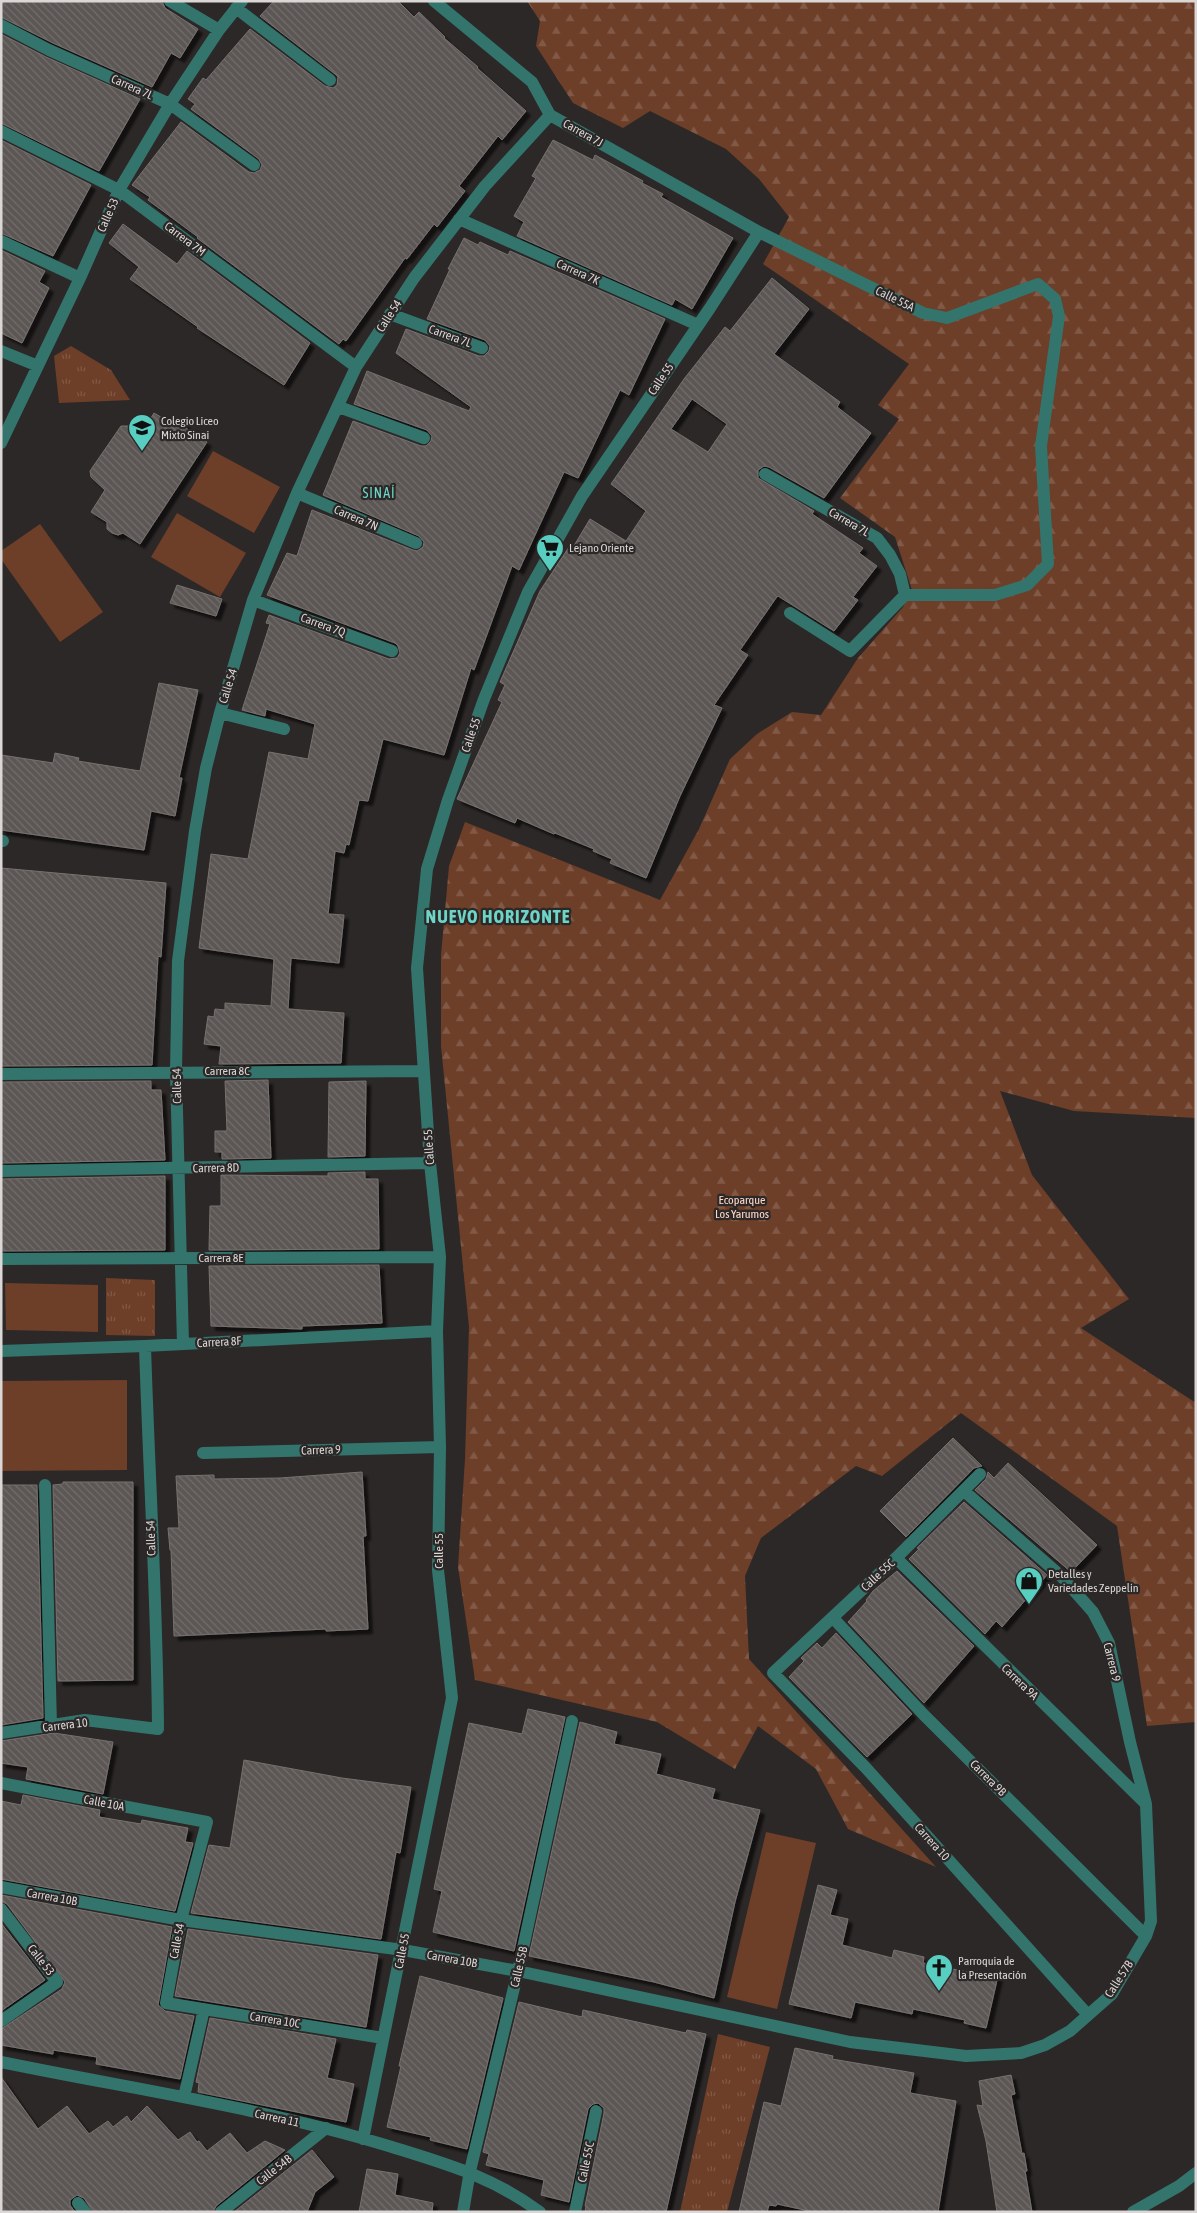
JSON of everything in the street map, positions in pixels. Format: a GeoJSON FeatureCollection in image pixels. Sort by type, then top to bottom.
{"type":"FeatureCollection","features":[{"type":"Feature","properties":{"kind":"street"},"geometry":{"type":"LineString","coordinates":[[170,1],[219,30]]}},
{"type":"Feature","properties":{"kind":"street","name":"Carrera 7J"},"geometry":{"type":"LineString","coordinates":[[434,1],[532,82],[550,114],[759,232]]}},
{"type":"Feature","properties":{"kind":"street"},"geometry":{"type":"LineString","coordinates":[[239,5],[330,80]]}},
{"type":"Feature","properties":{"kind":"street","name":"Calle 53"},"geometry":{"type":"LineString","coordinates":[[1,443],[80,278],[119,190],[170,104],[219,30],[239,5]]}},
{"type":"Feature","properties":{"kind":"street","name":"Carrera 7L"},"geometry":{"type":"LineString","coordinates":[[1,25],[49,50],[170,104],[254,165]]}},
{"type":"Feature","properties":{"kind":"street","name":"Calle 54"},"geometry":{"type":"LineString","coordinates":[[183,1344],[176,1072],[178,960],[195,832],[206,768],[253,600],[297,493],[339,407],[356,367],[414,278],[459,219],[485,186],[550,114]]}},
{"type":"Feature","properties":{"kind":"street","name":"Carrera 7M"},"geometry":{"type":"LineString","coordinates":[[1,131],[119,190],[356,367]]}},
{"type":"Feature","properties":{"kind":"street","name":"Carrera 7K"},"geometry":{"type":"LineString","coordinates":[[459,219],[698,325]]}},
{"type":"Feature","properties":{"kind":"street","name":"Calle 55A"},"geometry":{"type":"LineString","coordinates":[[759,232],[923,313],[947,318],[1038,284],[1055,299],[1059,316],[1041,446],[1048,564],[1027,585],[995,596],[905,595]]}},
{"type":"Feature","properties":{"kind":"street","name":"Calle 55"},"geometry":{"type":"LineString","coordinates":[[363,2139],[403,1950],[452,1698],[438,1570],[440,1447],[437,1332],[440,1257],[430,1163],[417,968],[427,869],[448,800],[484,699],[528,592],[582,496],[759,232]]}},
{"type":"Feature","properties":{"kind":"street"},"geometry":{"type":"LineString","coordinates":[[1,241],[80,278]]}},
{"type":"Feature","properties":{"kind":"street","name":"Carrera 7L"},"geometry":{"type":"LineString","coordinates":[[390,314],[482,348]]}},
{"type":"Feature","properties":{"kind":"street"},"geometry":{"type":"LineString","coordinates":[[1,351],[38,366]]}},
{"type":"Feature","properties":{"kind":"street"},"geometry":{"type":"LineString","coordinates":[[339,407],[424,438]]}},
{"type":"Feature","properties":{"kind":"street","name":"Carrera 7L"},"geometry":{"type":"LineString","coordinates":[[765,474],[877,538],[890,555],[900,574],[905,595]]}},
{"type":"Feature","properties":{"kind":"street","name":"Carrera 7N"},"geometry":{"type":"LineString","coordinates":[[297,493],[416,543]]}},
{"type":"Feature","properties":{"kind":"street"},"geometry":{"type":"LineString","coordinates":[[790,613],[850,651],[905,595]]}},
{"type":"Feature","properties":{"kind":"street","name":"Carrera 7Q"},"geometry":{"type":"LineString","coordinates":[[253,600],[392,651]]}},
{"type":"Feature","properties":{"kind":"street"},"geometry":{"type":"LineString","coordinates":[[220,713],[284,728]]}},
{"type":"Feature","properties":{"kind":"street","name":"Carrera 8C"},"geometry":{"type":"LineString","coordinates":[[1,1074],[423,1071]]}},
{"type":"Feature","properties":{"kind":"street","name":"Carrera 8D"},"geometry":{"type":"LineString","coordinates":[[1,1171],[430,1163]]}},
{"type":"Feature","properties":{"kind":"street","name":"Carrera 8E"},"geometry":{"type":"LineString","coordinates":[[1,1259],[440,1257]]}},
{"type":"Feature","properties":{"kind":"street","name":"Carrera 8F"},"geometry":{"type":"LineString","coordinates":[[1,1351],[437,1332]]}},
{"type":"Feature","properties":{"kind":"street","name":"Calle 54"},"geometry":{"type":"LineString","coordinates":[[145,1346],[152,1555],[157,1641],[158,1729]]}},
{"type":"Feature","properties":{"kind":"street","name":"Carrera 9"},"geometry":{"type":"LineString","coordinates":[[203,1453],[440,1447]]}},
{"type":"Feature","properties":{"kind":"street","name":"Calle 55C"},"geometry":{"type":"LineString","coordinates":[[773,1673],[896,1558],[980,1474]]}},
{"type":"Feature","properties":{"kind":"street"},"geometry":{"type":"LineString","coordinates":[[45,1485],[51,1726]]}},
{"type":"Feature","properties":{"kind":"street","name":"Carrera 9"},"geometry":{"type":"LineString","coordinates":[[964,1491],[1062,1576],[1093,1612],[1109,1643],[1130,1742]]}},
{"type":"Feature","properties":{"kind":"street","name":"Carrera 9A"},"geometry":{"type":"LineString","coordinates":[[896,1558],[1146,1804]]}},
{"type":"Feature","properties":{"kind":"street","name":"Carrera 9B"},"geometry":{"type":"LineString","coordinates":[[833,1618],[924,1715],[1146,1936]]}},
{"type":"Feature","properties":{"kind":"street","name":"Carrera 10"},"geometry":{"type":"LineString","coordinates":[[773,1673],[866,1768],[1088,2015]]}},
{"type":"Feature","properties":{"kind":"street","name":"Carrera 10"},"geometry":{"type":"LineString","coordinates":[[1,1733],[85,1720],[158,1729]]}},
{"type":"Feature","properties":{"kind":"street","name":"Calle 55B"},"geometry":{"type":"LineString","coordinates":[[463,2212],[470,2171],[518,1971],[572,1721]]}},
{"type":"Feature","properties":{"kind":"street","name":"Calle 57B"},"geometry":{"type":"LineString","coordinates":[[870,2046],[966,2056],[1021,2053],[1045,2045],[1070,2031],[1112,1994],[1146,1936],[1151,1922],[1146,1804],[1130,1742]]}},
{"type":"Feature","properties":{"kind":"street","name":"Calle 10A"},"geometry":{"type":"LineString","coordinates":[[1,1783],[207,1822]]}},
{"type":"Feature","properties":{"kind":"street","name":"Calle 54"},"geometry":{"type":"LineString","coordinates":[[166,2003],[181,1920],[207,1822]]}},
{"type":"Feature","properties":{"kind":"street","name":"Carrera 10B"},"geometry":{"type":"LineString","coordinates":[[1,1887],[181,1920],[403,1950],[518,1971],[870,2046]]}},
{"type":"Feature","properties":{"kind":"street","name":"Calle 53"},"geometry":{"type":"LineString","coordinates":[[1,1909],[57,1982],[1,2021]]}},
{"type":"Feature","properties":{"kind":"street","name":"Carrera 10C"},"geometry":{"type":"LineString","coordinates":[[166,2003],[383,2038]]}},
{"type":"Feature","properties":{"kind":"street"},"geometry":{"type":"LineString","coordinates":[[184,2097],[204,2009]]}},
{"type":"Feature","properties":{"kind":"street","name":"Carrera 11"},"geometry":{"type":"LineString","coordinates":[[1,2062],[184,2097],[326,2128],[470,2171],[515,2193],[540,2212]]}},
{"type":"Feature","properties":{"kind":"street","name":"Calle 55C"},"geometry":{"type":"LineString","coordinates":[[575,2212],[596,2111]]}},
{"type":"Feature","properties":{"kind":"street","name":"Calle 54B"},"geometry":{"type":"LineString","coordinates":[[221,2212],[326,2128]]}},
{"type":"Feature","properties":{"kind":"street"},"geometry":{"type":"LineString","coordinates":[[1133,2212],[1179,2186],[1196,2173]]}},
{"type":"Feature","properties":{"kind":"green space","name":"Ecoparque Los Yarumos"},"geometry":{"type":"Polygon","coordinates":[[[527,1],[1196,1],[1196,1118],[1074,1111],[1000,1091],[1032,1175],[1129,1299],[1081,1328],[1196,1403],[1196,1722],[1147,1726],[1117,1526],[961,1413],[882,1476],[856,1466],[761,1538],[745,1576],[749,1659],[936,1867],[848,1829],[816,1769],[758,1726],[735,1769],[657,1722],[475,1680],[458,1567],[465,1459],[469,1327],[441,1046],[441,955],[449,866],[465,822],[660,900],[699,829],[730,759],[757,734],[792,712],[821,715],[858,658],[903,607],[912,590],[895,537],[840,498],[899,419],[878,405],[909,364],[763,264],[789,217],[759,179],[726,149],[650,111],[623,128],[573,103],[536,46],[540,21],[527,1]]]}},
{"type":"Feature","properties":{"kind":"green space"},"geometry":{"type":"Polygon","coordinates":[[[71,346],[111,370],[130,400],[59,403],[54,356],[71,346]]]}},
{"type":"Feature","properties":{"kind":"green space"},"geometry":{"type":"Polygon","coordinates":[[[213,451],[280,487],[254,533],[187,496],[213,451]]]}},
{"type":"Feature","properties":{"kind":"green space"},"geometry":{"type":"Polygon","coordinates":[[[177,513],[246,553],[220,597],[151,557],[177,513]]]}},
{"type":"Feature","properties":{"kind":"green space"},"geometry":{"type":"Polygon","coordinates":[[[40,524],[103,612],[60,642],[1,559],[1,551],[40,524]]]}},
{"type":"Feature","properties":{"kind":"green space"},"geometry":{"type":"Polygon","coordinates":[[[106,1278],[155,1280],[155,1336],[106,1335],[106,1278]]]}},
{"type":"Feature","properties":{"kind":"green space"},"geometry":{"type":"Polygon","coordinates":[[[5,1283],[98,1285],[98,1332],[6,1330],[5,1283]]]}},
{"type":"Feature","properties":{"kind":"green space"},"geometry":{"type":"Polygon","coordinates":[[[127,1380],[127,1470],[1,1471],[1,1381],[127,1380]]]}},
{"type":"Feature","properties":{"kind":"green space"},"geometry":{"type":"Polygon","coordinates":[[[766,1832],[816,1843],[777,2009],[727,1997],[766,1832]]]}},
{"type":"Feature","properties":{"kind":"green space"},"geometry":{"type":"Polygon","coordinates":[[[718,2034],[770,2047],[727,2212],[680,2212],[718,2034]]]}},
{"type":"Feature","properties":{"kind":"building"},"geometry":{"type":"Polygon","coordinates":[[[1,1],[162,1],[165,8],[198,29],[180,58],[171,53],[152,87],[53,43],[1,17],[1,1]]]}},
{"type":"Feature","properties":{"kind":"building"},"geometry":{"type":"Polygon","coordinates":[[[274,1],[398,1],[414,17],[419,12],[444,38],[526,111],[502,140],[498,136],[459,186],[465,191],[437,227],[434,224],[407,259],[405,258],[346,341],[343,339],[339,344],[197,238],[148,200],[150,197],[132,185],[181,122],[249,172],[254,173],[260,170],[262,165],[259,159],[191,109],[195,104],[188,99],[203,78],[206,80],[250,29],[325,86],[333,88],[337,85],[338,77],[335,74],[260,16],[274,1]]]}},
{"type":"Feature","properties":{"kind":"building"},"geometry":{"type":"Polygon","coordinates":[[[1,34],[46,57],[140,99],[99,171],[1,123],[1,34]]]}},
{"type":"Feature","properties":{"kind":"building"},"geometry":{"type":"Polygon","coordinates":[[[1,140],[91,185],[53,256],[1,233],[1,140]]]}},
{"type":"Feature","properties":{"kind":"building"},"geometry":{"type":"Polygon","coordinates":[[[553,140],[593,160],[595,155],[643,181],[642,183],[663,194],[661,197],[733,238],[692,309],[675,299],[672,305],[517,236],[524,222],[514,216],[536,178],[532,176],[553,140]]]}},
{"type":"Feature","properties":{"kind":"building"},"geometry":{"type":"Polygon","coordinates":[[[123,224],[177,264],[187,251],[310,343],[284,385],[197,328],[130,279],[139,267],[109,243],[123,224]]]}},
{"type":"Feature","properties":{"kind":"building"},"geometry":{"type":"Polygon","coordinates":[[[464,238],[478,245],[480,242],[508,255],[510,251],[665,319],[629,395],[620,390],[578,478],[564,472],[519,570],[512,566],[474,670],[471,668],[444,755],[383,739],[368,801],[359,800],[349,845],[346,844],[344,853],[335,851],[328,914],[344,915],[339,963],[291,958],[288,1009],[344,1013],[341,1063],[219,1064],[221,1046],[204,1044],[208,1016],[214,1017],[215,1009],[225,1010],[225,1003],[271,1006],[274,959],[199,948],[211,854],[248,859],[269,752],[308,759],[315,724],[266,709],[265,716],[242,710],[270,624],[266,623],[269,615],[389,659],[397,658],[400,653],[395,643],[267,595],[287,553],[297,556],[312,510],[413,550],[417,551],[423,547],[424,542],[419,536],[323,495],[353,421],[421,446],[426,446],[431,441],[432,436],[427,430],[354,404],[367,371],[469,411],[471,407],[396,353],[406,329],[479,356],[484,356],[489,351],[490,346],[485,340],[427,319],[450,269],[448,269],[464,238]]]}},
{"type":"Feature","properties":{"kind":"building"},"geometry":{"type":"Polygon","coordinates":[[[1,250],[45,271],[39,282],[49,288],[22,343],[1,333],[1,250]]]}},
{"type":"Feature","properties":{"kind":"building"},"geometry":{"type":"Polygon","coordinates":[[[772,278],[809,309],[774,354],[840,402],[837,407],[871,433],[824,498],[769,467],[764,466],[758,470],[758,478],[814,511],[812,514],[863,548],[859,553],[877,566],[853,597],[858,600],[834,631],[778,596],[776,598],[740,650],[748,655],[714,705],[722,708],[680,796],[646,878],[610,863],[612,859],[593,851],[594,849],[517,818],[515,823],[457,799],[502,702],[498,700],[505,685],[500,682],[540,591],[569,547],[572,549],[590,519],[626,541],[646,511],[611,484],[684,379],[725,327],[730,331],[772,278]],[[692,399],[671,429],[708,452],[727,424],[692,399]]]}},
{"type":"Feature","properties":{"kind":"building"},"geometry":{"type":"Polygon","coordinates":[[[154,413],[171,423],[176,421],[184,422],[188,431],[207,442],[140,544],[123,533],[118,535],[112,533],[107,529],[107,522],[91,512],[105,490],[91,477],[90,471],[121,426],[146,426],[154,413]]]}},
{"type":"Feature","properties":{"kind":"building"},"geometry":{"type":"Polygon","coordinates":[[[177,585],[222,599],[216,616],[170,603],[177,585]]]}},
{"type":"Feature","properties":{"kind":"building"},"geometry":{"type":"Polygon","coordinates":[[[159,683],[198,690],[179,778],[182,778],[175,816],[151,811],[144,850],[1,830],[1,755],[53,763],[55,753],[79,758],[78,761],[140,771],[159,683]]]}},
{"type":"Feature","properties":{"kind":"building"},"geometry":{"type":"Polygon","coordinates":[[[1,868],[166,883],[161,957],[158,956],[152,1065],[1,1066],[1,868]]]}},
{"type":"Feature","properties":{"kind":"building"},"geometry":{"type":"Polygon","coordinates":[[[268,1080],[271,1158],[222,1159],[222,1152],[215,1152],[215,1131],[227,1131],[225,1081],[268,1080]]]}},
{"type":"Feature","properties":{"kind":"building"},"geometry":{"type":"Polygon","coordinates":[[[151,1081],[151,1090],[161,1090],[165,1160],[1,1163],[1,1082],[151,1081]]]}},
{"type":"Feature","properties":{"kind":"building"},"geometry":{"type":"Polygon","coordinates":[[[366,1081],[365,1156],[328,1157],[329,1082],[366,1081]]]}},
{"type":"Feature","properties":{"kind":"building"},"geometry":{"type":"Polygon","coordinates":[[[365,1172],[365,1179],[378,1179],[379,1249],[209,1250],[210,1206],[221,1206],[221,1175],[328,1176],[328,1173],[365,1172]]]}},
{"type":"Feature","properties":{"kind":"building"},"geometry":{"type":"Polygon","coordinates":[[[165,1176],[165,1250],[1,1251],[1,1179],[165,1176]]]}},
{"type":"Feature","properties":{"kind":"building"},"geometry":{"type":"Polygon","coordinates":[[[379,1265],[382,1323],[302,1326],[302,1329],[211,1326],[209,1266],[379,1265]]]}},
{"type":"Feature","properties":{"kind":"building"},"geometry":{"type":"Polygon","coordinates":[[[953,1438],[982,1466],[974,1468],[906,1537],[880,1511],[953,1438]]]}},
{"type":"Feature","properties":{"kind":"building"},"geometry":{"type":"Polygon","coordinates":[[[1008,1463],[1097,1545],[1071,1572],[975,1490],[986,1479],[988,1472],[994,1478],[1008,1463]]]}},
{"type":"Feature","properties":{"kind":"building"},"geometry":{"type":"Polygon","coordinates":[[[362,1472],[366,1536],[363,1536],[368,1629],[326,1631],[326,1629],[174,1636],[171,1550],[168,1528],[179,1528],[176,1476],[214,1475],[214,1479],[280,1478],[362,1472]]]}},
{"type":"Feature","properties":{"kind":"building"},"geometry":{"type":"Polygon","coordinates":[[[63,1482],[133,1482],[133,1680],[58,1681],[53,1485],[63,1484],[63,1482]]]}},
{"type":"Feature","properties":{"kind":"building"},"geometry":{"type":"Polygon","coordinates":[[[1,1485],[37,1485],[43,1718],[1,1725],[1,1485]]]}},
{"type":"Feature","properties":{"kind":"building"},"geometry":{"type":"Polygon","coordinates":[[[964,1502],[1047,1575],[1002,1627],[996,1621],[985,1634],[909,1559],[919,1549],[917,1548],[964,1502]]]}},
{"type":"Feature","properties":{"kind":"building"},"geometry":{"type":"Polygon","coordinates":[[[897,1571],[974,1646],[924,1703],[848,1622],[867,1601],[873,1591],[897,1571]]]}},
{"type":"Feature","properties":{"kind":"building"},"geometry":{"type":"Polygon","coordinates":[[[836,1633],[912,1714],[867,1757],[789,1677],[804,1661],[801,1658],[817,1643],[822,1648],[836,1633]]]}},
{"type":"Feature","properties":{"kind":"building"},"geometry":{"type":"Polygon","coordinates":[[[528,1709],[565,1717],[514,1951],[433,1932],[442,1891],[434,1889],[469,1723],[522,1734],[528,1709]]]}},
{"type":"Feature","properties":{"kind":"building"},"geometry":{"type":"Polygon","coordinates":[[[580,1722],[617,1732],[614,1744],[661,1754],[656,1774],[715,1789],[712,1799],[760,1810],[735,1902],[714,1998],[654,1982],[529,1956],[580,1722]]]}},
{"type":"Feature","properties":{"kind":"building"},"geometry":{"type":"Polygon","coordinates":[[[54,1733],[113,1742],[103,1794],[26,1779],[28,1767],[1,1763],[1,1741],[54,1733]]]}},
{"type":"Feature","properties":{"kind":"building"},"geometry":{"type":"Polygon","coordinates":[[[244,1760],[342,1778],[411,1787],[400,1853],[396,1852],[381,1939],[191,1913],[209,1845],[230,1848],[244,1760]]]}},
{"type":"Feature","properties":{"kind":"building"},"geometry":{"type":"Polygon","coordinates":[[[23,1795],[100,1810],[99,1817],[141,1824],[142,1820],[188,1828],[185,1842],[193,1843],[175,1911],[1,1879],[1,1801],[21,1805],[23,1795]]]}},
{"type":"Feature","properties":{"kind":"building"},"geometry":{"type":"Polygon","coordinates":[[[818,1885],[837,1890],[830,1915],[848,1919],[842,1945],[892,1958],[894,1950],[924,1957],[923,1963],[977,1974],[978,1972],[998,1976],[986,2028],[964,2023],[965,2020],[913,2009],[912,2014],[855,2002],[851,2018],[789,2004],[818,1885]]]}},
{"type":"Feature","properties":{"kind":"building"},"geometry":{"type":"Polygon","coordinates":[[[1,1895],[172,1927],[158,2005],[165,2011],[194,2016],[180,2079],[96,2064],[97,2057],[53,2050],[53,2054],[1,2045],[1,2029],[62,1989],[65,1982],[7,1904],[1,1901],[1,1895]]]}},
{"type":"Feature","properties":{"kind":"building"},"geometry":{"type":"Polygon","coordinates":[[[1,1923],[45,1980],[1,2011],[1,1923]]]}},
{"type":"Feature","properties":{"kind":"building"},"geometry":{"type":"Polygon","coordinates":[[[188,1929],[378,1955],[366,2027],[175,1996],[188,1929]]]}},
{"type":"Feature","properties":{"kind":"building"},"geometry":{"type":"Polygon","coordinates":[[[420,1976],[503,1998],[467,2149],[430,2140],[431,2137],[387,2127],[420,1976]]]}},
{"type":"Feature","properties":{"kind":"building"},"geometry":{"type":"Polygon","coordinates":[[[519,2002],[582,2017],[583,2010],[686,2033],[687,2030],[706,2034],[666,2212],[585,2212],[604,2113],[604,2108],[598,2103],[593,2104],[588,2109],[569,2202],[541,2195],[544,2180],[486,2165],[489,2154],[483,2152],[519,2002]]]}},
{"type":"Feature","properties":{"kind":"building"},"geometry":{"type":"Polygon","coordinates":[[[210,2018],[336,2039],[327,2078],[354,2084],[346,2122],[198,2092],[199,2083],[196,2082],[210,2018]]]}},
{"type":"Feature","properties":{"kind":"building"},"geometry":{"type":"Polygon","coordinates":[[[795,2048],[833,2056],[832,2059],[914,2073],[910,2093],[956,2101],[938,2212],[814,2212],[777,2204],[776,2206],[769,2205],[767,2212],[739,2212],[764,2102],[781,2106],[795,2048]]]}},
{"type":"Feature","properties":{"kind":"building"},"geometry":{"type":"Polygon","coordinates":[[[1011,2075],[1015,2094],[1011,2095],[1022,2154],[1024,2153],[1032,2212],[997,2212],[986,2141],[977,2105],[983,2106],[979,2081],[1011,2075]]]}},
{"type":"Feature","properties":{"kind":"building"},"geometry":{"type":"Polygon","coordinates":[[[1,2077],[38,2129],[67,2106],[89,2134],[108,2121],[113,2127],[127,2116],[131,2122],[147,2106],[178,2140],[190,2132],[207,2151],[230,2133],[247,2153],[265,2141],[285,2150],[216,2206],[213,2212],[93,2212],[84,2198],[77,2195],[70,2200],[70,2205],[75,2212],[1,2212],[1,2077]]]}},
{"type":"Feature","properties":{"kind":"building"},"geometry":{"type":"Polygon","coordinates":[[[312,2150],[334,2177],[315,2192],[307,2212],[234,2212],[312,2150]]]}},
{"type":"Feature","properties":{"kind":"building"},"geometry":{"type":"Polygon","coordinates":[[[367,2169],[398,2174],[395,2195],[433,2203],[432,2212],[359,2212],[367,2169]]]}},
{"type":"Feature","properties":{"kind":"place","name":"Colegio Liceo Mixto Sinai"},"geometry":{"type":"Point","coordinates":[142,452]}},
{"type":"Feature","properties":{"kind":"place","name":"Lejano Oriente"},"geometry":{"type":"Point","coordinates":[550,572]}},
{"type":"Feature","properties":{"kind":"place","name":"Detalles y Variedades Zeppelin"},"geometry":{"type":"Point","coordinates":[1029,1605]}},
{"type":"Feature","properties":{"kind":"place","name":"Parroquia de la Presentación"},"geometry":{"type":"Point","coordinates":[939,1992]}},
{"type":"Feature","properties":{"kind":"district","name":"SINAÍ"},"geometry":{"type":"Point","coordinates":[379,493]}},
{"type":"Feature","properties":{"kind":"district","name":"NUEVO HORIZONTE"},"geometry":{"type":"Point","coordinates":[498,917]}}]}
